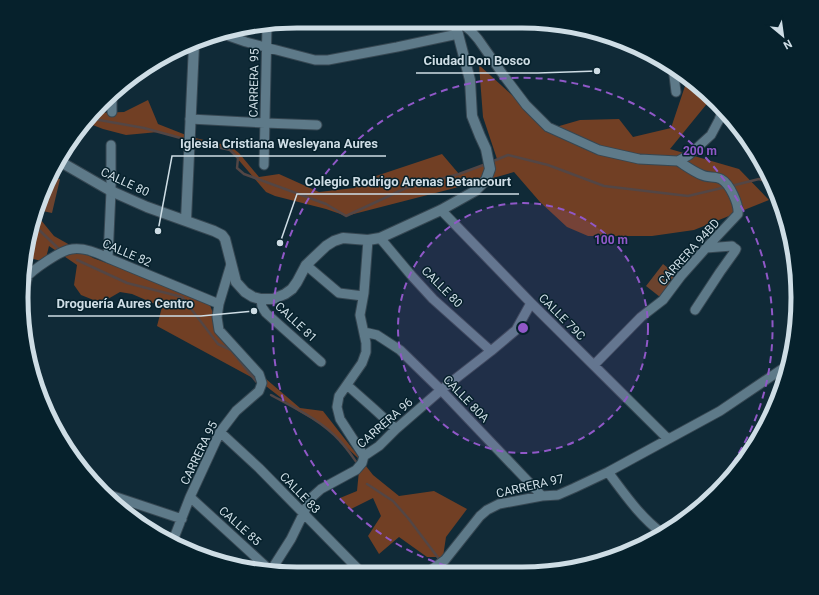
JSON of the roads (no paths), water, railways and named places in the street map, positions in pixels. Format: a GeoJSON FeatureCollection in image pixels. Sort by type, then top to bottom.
{"type":"FeatureCollection","features":[{"type":"Feature","properties":{"kind":"street"},"geometry":{"type":"LineString","coordinates":[[230,37],[267,48],[315,60],[328,60],[397,47],[453,28]]}},
{"type":"Feature","properties":{"kind":"street"},"geometry":{"type":"LineString","coordinates":[[261,299],[273,299],[292,289],[306,265],[326,246],[334,241],[343,238],[368,240],[380,238],[441,210],[475,191],[486,180],[490,169],[486,149],[472,116],[470,80],[456,28]]}},
{"type":"Feature","properties":{"kind":"street"},"geometry":{"type":"LineString","coordinates":[[468,28],[478,39],[526,105],[548,127],[599,150],[639,159],[678,161],[689,154],[711,134],[720,116]]}},
{"type":"Feature","properties":{"kind":"street","name":"CARRERA 95"},"geometry":{"type":"LineString","coordinates":[[264,165],[267,30]]}},
{"type":"Feature","properties":{"kind":"street"},"geometry":{"type":"LineString","coordinates":[[186,220],[194,49]]}},
{"type":"Feature","properties":{"kind":"street"},"geometry":{"type":"LineString","coordinates":[[674,75],[676,92]]}},
{"type":"Feature","properties":{"kind":"street"},"geometry":{"type":"LineString","coordinates":[[112,102],[112,112]]}},
{"type":"Feature","properties":{"kind":"street"},"geometry":{"type":"LineString","coordinates":[[190,119],[317,125]]}},
{"type":"Feature","properties":{"kind":"street"},"geometry":{"type":"LineString","coordinates":[[108,258],[111,191],[111,145]]}},
{"type":"Feature","properties":{"kind":"street","name":"CARRERA 94BD"},"geometry":{"type":"LineString","coordinates":[[594,365],[641,317],[662,300],[681,276],[738,214],[730,187],[720,178],[703,176],[678,161]]}},
{"type":"Feature","properties":{"kind":"street","name":"CALLE 80"},"geometry":{"type":"LineString","coordinates":[[64,164],[111,191],[147,207],[186,220],[222,235],[225,239],[231,264]]}},
{"type":"Feature","properties":{"kind":"street","name":"CALLE 79C"},"geometry":{"type":"LineString","coordinates":[[441,210],[531,303],[668,439]]}},
{"type":"Feature","properties":{"kind":"street","name":"CALLE 80"},"geometry":{"type":"LineString","coordinates":[[380,238],[433,299],[491,351]]}},
{"type":"Feature","properties":{"kind":"street"},"geometry":{"type":"LineString","coordinates":[[364,456],[340,419],[337,407],[339,396],[362,363],[366,352],[366,343],[360,315],[368,240]]}},
{"type":"Feature","properties":{"kind":"street"},"geometry":{"type":"LineString","coordinates":[[695,310],[736,250],[732,246],[706,248]]}},
{"type":"Feature","properties":{"kind":"street","name":"CALLE 82"},"geometry":{"type":"LineString","coordinates":[[29,273],[66,251],[73,249],[89,250],[219,304]]}},
{"type":"Feature","properties":{"kind":"street"},"geometry":{"type":"LineString","coordinates":[[219,304],[231,264]]}},
{"type":"Feature","properties":{"kind":"street","name":"CALLE 81"},"geometry":{"type":"LineString","coordinates":[[231,264],[236,282],[245,292],[252,297],[261,299],[262,307],[266,313],[321,362]]}},
{"type":"Feature","properties":{"kind":"street"},"geometry":{"type":"LineString","coordinates":[[306,265],[339,293],[363,296]]}},
{"type":"Feature","properties":{"kind":"street","name":"CARRERA 96"},"geometry":{"type":"LineString","coordinates":[[274,566],[291,539],[311,498],[321,489],[356,470],[362,463],[364,456],[379,446],[396,429],[441,390],[516,330],[531,303]]}},
{"type":"Feature","properties":{"kind":"street","name":"CARRERA 95"},"geometry":{"type":"LineString","coordinates":[[174,537],[190,497],[220,432],[236,412],[259,391],[262,383],[259,374],[219,330],[217,317],[219,304]]}},
{"type":"Feature","properties":{"kind":"street","name":"CALLE 80A"},"geometry":{"type":"LineString","coordinates":[[364,332],[378,335],[400,350],[441,390],[542,496]]}},
{"type":"Feature","properties":{"kind":"street","name":"CARRERA 97"},"geometry":{"type":"LineString","coordinates":[[434,567],[444,560],[469,528],[487,510],[499,504],[542,496],[558,495],[608,472],[720,411],[781,370]]}},
{"type":"Feature","properties":{"kind":"street"},"geometry":{"type":"LineString","coordinates":[[346,385],[396,429]]}},
{"type":"Feature","properties":{"kind":"street","name":"CALLE 83"},"geometry":{"type":"LineString","coordinates":[[220,432],[259,468],[356,567]]}},
{"type":"Feature","properties":{"kind":"street"},"geometry":{"type":"LineString","coordinates":[[608,472],[637,510],[658,530]]}},
{"type":"Feature","properties":{"kind":"street"},"geometry":{"type":"LineString","coordinates":[[117,497],[182,519]]}},
{"type":"Feature","properties":{"kind":"street","name":"CALLE 85"},"geometry":{"type":"LineString","coordinates":[[190,497],[265,565]]}},
{"type":"Feature","properties":{"kind":"waterway"},"geometry":{"type":"LineString","coordinates":[[96,119],[144,128],[188,140]]}},
{"type":"Feature","properties":{"kind":"waterway"},"geometry":{"type":"LineString","coordinates":[[192,141],[230,150],[238,158],[237,168],[244,174],[326,204],[346,216],[406,188],[459,174],[486,164]]}},
{"type":"Feature","properties":{"kind":"waterway"},"geometry":{"type":"LineString","coordinates":[[491,162],[508,155],[548,165],[604,186],[688,196],[726,187]]}},
{"type":"Feature","properties":{"kind":"waterway"},"geometry":{"type":"LineString","coordinates":[[731,186],[759,179],[764,181]]}},
{"type":"Feature","properties":{"kind":"waterway"},"geometry":{"type":"LineString","coordinates":[[37,228],[60,250]]}},
{"type":"Feature","properties":{"kind":"waterway"},"geometry":{"type":"LineString","coordinates":[[77,260],[127,283],[182,297],[218,344],[231,350],[259,385]]}},
{"type":"Feature","properties":{"kind":"waterway"},"geometry":{"type":"LineString","coordinates":[[271,395],[308,415],[325,427],[343,444],[357,463]]}},
{"type":"Feature","properties":{"kind":"waterway"},"geometry":{"type":"LineString","coordinates":[[367,484],[393,501],[439,559]]}},
{"type":"Feature","properties":{"kind":"place","name":"Ciudad Don Bosco"},"geometry":{"type":"Point","coordinates":[597,71]}},
{"type":"Feature","properties":{"kind":"place","name":"Iglesia Cristiana Wesleyana Aures"},"geometry":{"type":"Point","coordinates":[158,231]}},
{"type":"Feature","properties":{"kind":"place","name":"Colegio Rodrigo Arenas Betancourt"},"geometry":{"type":"Point","coordinates":[280,243]}},
{"type":"Feature","properties":{"kind":"place","name":"Droguería Aures Centro"},"geometry":{"type":"Point","coordinates":[254,311]}}]}
